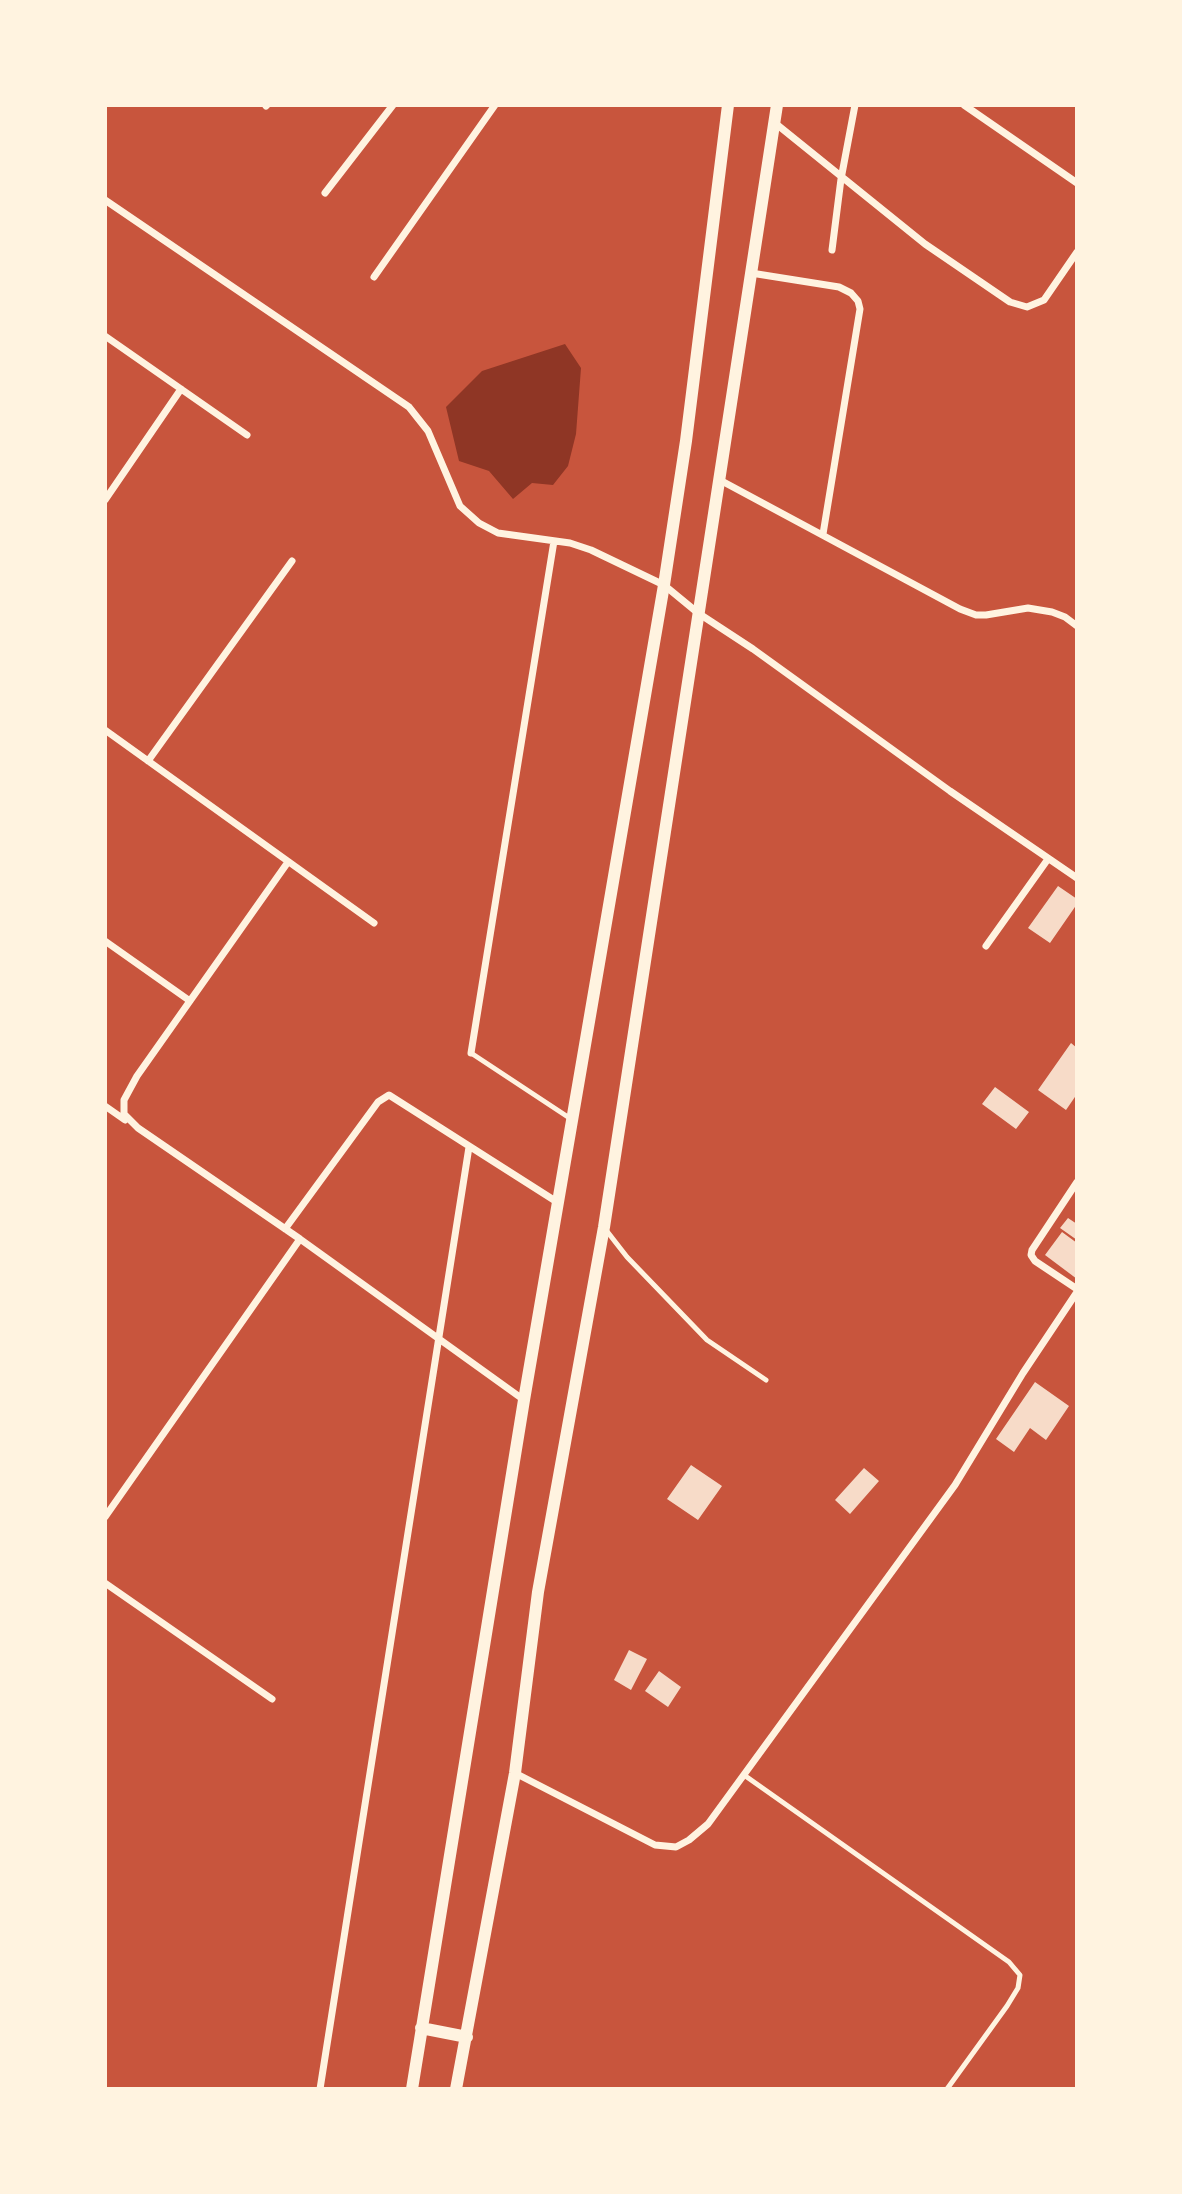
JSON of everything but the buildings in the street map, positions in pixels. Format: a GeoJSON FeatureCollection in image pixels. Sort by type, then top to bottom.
{"type":"FeatureCollection","features":[{"type":"Feature","properties":{"kind":"street"},"geometry":{"type":"LineString","coordinates":[[325,193],[393,105]]}},
{"type":"Feature","properties":{"kind":"street"},"geometry":{"type":"LineString","coordinates":[[374,277],[495,105]]}},
{"type":"Feature","properties":{"kind":"street"},"geometry":{"type":"LineString","coordinates":[[412,2089],[557,1202],[664,585],[686,441],[728,105]]}},
{"type":"Feature","properties":{"kind":"street"},"geometry":{"type":"LineString","coordinates":[[456,2089],[515,1773],[538,1592],[604,1227],[777,105]]}},
{"type":"Feature","properties":{"kind":"street"},"geometry":{"type":"LineString","coordinates":[[832,250],[841,179],[855,105]]}},
{"type":"Feature","properties":{"kind":"street"},"geometry":{"type":"LineString","coordinates":[[964,105],[1077,183]]}},
{"type":"Feature","properties":{"kind":"street"},"geometry":{"type":"LineString","coordinates":[[774,123],[925,244],[1010,302],[1027,307],[1044,300],[1077,252]]}},
{"type":"Feature","properties":{"kind":"street"},"geometry":{"type":"LineString","coordinates":[[105,200],[409,407],[428,430],[460,506],[479,523],[498,533],[554,541],[591,550],[664,585],[698,612],[1077,878]]}},
{"type":"Feature","properties":{"kind":"street"},"geometry":{"type":"LineString","coordinates":[[750,273],[839,287],[851,293],[858,301],[860,309],[823,534]]}},
{"type":"Feature","properties":{"kind":"street"},"geometry":{"type":"LineString","coordinates":[[105,336],[247,435]]}},
{"type":"Feature","properties":{"kind":"street"},"geometry":{"type":"LineString","coordinates":[[105,500],[181,389]]}},
{"type":"Feature","properties":{"kind":"street"},"geometry":{"type":"LineString","coordinates":[[718,479],[960,609],[976,615],[1028,608],[1052,612],[1077,626]]}},
{"type":"Feature","properties":{"kind":"street"},"geometry":{"type":"LineString","coordinates":[[471,1054],[554,541]]}},
{"type":"Feature","properties":{"kind":"street"},"geometry":{"type":"LineString","coordinates":[[148,761],[292,561]]}},
{"type":"Feature","properties":{"kind":"street"},"geometry":{"type":"LineString","coordinates":[[105,730],[374,923]]}},
{"type":"Feature","properties":{"kind":"street"},"geometry":{"type":"LineString","coordinates":[[986,946],[1048,859]]}},
{"type":"Feature","properties":{"kind":"street"},"geometry":{"type":"LineString","coordinates":[[138,1128],[124,1114],[124,1100],[137,1076],[288,862]]}},
{"type":"Feature","properties":{"kind":"street"},"geometry":{"type":"LineString","coordinates":[[105,941],[190,1002]]}},
{"type":"Feature","properties":{"kind":"street"},"geometry":{"type":"LineString","coordinates":[[285,1229],[378,1102],[389,1095],[557,1202]]}},
{"type":"Feature","properties":{"kind":"street"},"geometry":{"type":"LineString","coordinates":[[105,1106],[285,1229],[524,1400]]}},
{"type":"Feature","properties":{"kind":"street"},"geometry":{"type":"LineString","coordinates":[[320,2089],[470,1147]]}},
{"type":"Feature","properties":{"kind":"street"},"geometry":{"type":"LineString","coordinates":[[515,1773],[655,1845],[676,1847],[708,1824],[955,1485],[1077,1290],[1035,1261],[1031,1255],[1077,1182]]}},
{"type":"Feature","properties":{"kind":"street"},"geometry":{"type":"LineString","coordinates":[[105,1517],[300,1240]]}},
{"type":"Feature","properties":{"kind":"street"},"geometry":{"type":"LineString","coordinates":[[105,1583],[272,1699]]}},
{"type":"Feature","properties":{"kind":"street"},"geometry":{"type":"LineString","coordinates":[[421,2028],[467,2038]]}},
{"type":"Feature","properties":{"kind":"lane"},"geometry":{"type":"LineString","coordinates":[[471,1054],[571,1119]]}},
{"type":"Feature","properties":{"kind":"lane"},"geometry":{"type":"LineString","coordinates":[[604,1227],[627,1257],[707,1340],[766,1380]]}},
{"type":"Feature","properties":{"kind":"lane"},"geometry":{"type":"LineString","coordinates":[[744,1774],[999,1954],[1020,1975],[1018,1988],[1007,2006],[947,2089]]}},
{"type":"Feature","properties":{"kind":"shaded area"},"geometry":{"type":"Polygon","coordinates":[[[565,344],[581,368],[576,434],[568,466],[553,485],[532,483],[513,499],[489,471],[459,461],[446,407],[482,371],[565,344]]]}}]}
